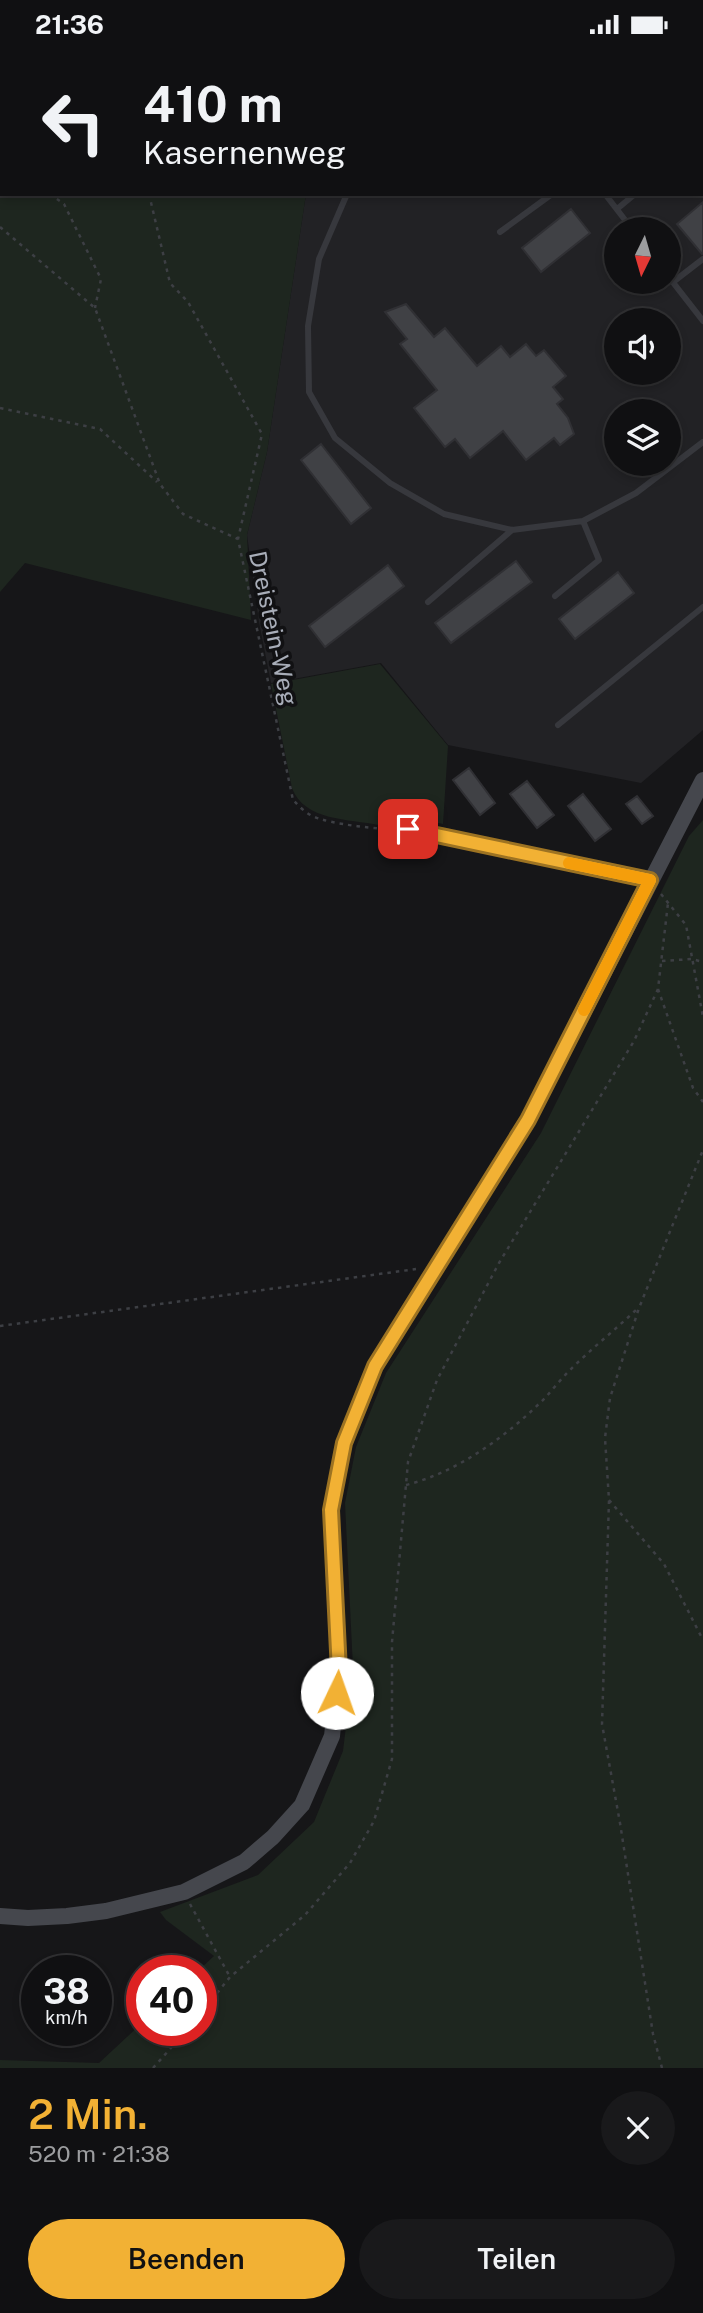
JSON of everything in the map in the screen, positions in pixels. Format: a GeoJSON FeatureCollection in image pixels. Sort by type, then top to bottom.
{"type":"FeatureCollection","features":[{"type":"Feature","properties":{"kind":"street"},"geometry":{"type":"LineString","coordinates":[[0,1916],[28,1918],[106,1911],[184,1892],[244,1862],[273,1837],[302,1805],[332,1736],[339,1671],[331,1510],[344,1443],[375,1366],[528,1120],[703,780]]}},
{"type":"Feature","properties":{"kind":"lane"},"geometry":{"type":"LineString","coordinates":[[346,196],[319,259],[308,326],[309,392],[335,438],[390,483],[444,515],[512,530],[583,521],[636,493],[703,442]]}},
{"type":"Feature","properties":{"kind":"lane"},"geometry":{"type":"LineString","coordinates":[[500,232],[549,196]]}},
{"type":"Feature","properties":{"kind":"lane"},"geometry":{"type":"LineString","coordinates":[[607,196],[623,217]]}},
{"type":"Feature","properties":{"kind":"lane"},"geometry":{"type":"LineString","coordinates":[[617,209],[633,196]]}},
{"type":"Feature","properties":{"kind":"lane"},"geometry":{"type":"LineString","coordinates":[[681,273],[703,259]]}},
{"type":"Feature","properties":{"kind":"lane"},"geometry":{"type":"LineString","coordinates":[[681,292],[703,321]]}},
{"type":"Feature","properties":{"kind":"lane"},"geometry":{"type":"LineString","coordinates":[[555,596],[599,560],[583,521]]}},
{"type":"Feature","properties":{"kind":"lane"},"geometry":{"type":"LineString","coordinates":[[428,602],[512,530]]}},
{"type":"Feature","properties":{"kind":"lane"},"geometry":{"type":"LineString","coordinates":[[558,725],[703,607]]}},
{"type":"Feature","properties":{"kind":"lane"},"geometry":{"type":"LineString","coordinates":[[408,829],[653,875]]}},
{"type":"Feature","properties":{"kind":"path"},"geometry":{"type":"LineString","coordinates":[[53,196],[64,204],[101,279],[95,309]]}},
{"type":"Feature","properties":{"kind":"path"},"geometry":{"type":"LineString","coordinates":[[149,196],[170,283],[188,302],[262,434],[238,539]]}},
{"type":"Feature","properties":{"kind":"path","name":"Dreistein-Weg"},"geometry":{"type":"LineString","coordinates":[[0,227],[95,309],[160,484],[183,515],[238,539],[293,800],[315,817],[384,829],[408,829]]}},
{"type":"Feature","properties":{"kind":"path"},"geometry":{"type":"LineString","coordinates":[[0,408],[100,429],[160,484]]}},
{"type":"Feature","properties":{"kind":"path"},"geometry":{"type":"LineString","coordinates":[[217,1993],[230,1977],[305,1915],[350,1863],[374,1821],[393,1759],[392,1642],[408,1462],[437,1380],[499,1263],[634,1041],[658,989],[668,903],[686,925],[703,1017]]}},
{"type":"Feature","properties":{"kind":"path"},"geometry":{"type":"LineString","coordinates":[[662,961],[692,959],[703,962]]}},
{"type":"Feature","properties":{"kind":"path"},"geometry":{"type":"LineString","coordinates":[[658,989],[693,1088],[703,1102]]}},
{"type":"Feature","properties":{"kind":"path"},"geometry":{"type":"LineString","coordinates":[[662,2068],[653,2034],[602,1724],[610,1500],[605,1438],[610,1398],[639,1308],[703,1150]]}},
{"type":"Feature","properties":{"kind":"path"},"geometry":{"type":"LineString","coordinates":[[0,1326],[414,1269],[430,1276]]}},
{"type":"Feature","properties":{"kind":"path"},"geometry":{"type":"LineString","coordinates":[[406,1485],[422,1481],[460,1463],[502,1436],[639,1308]]}},
{"type":"Feature","properties":{"kind":"path"},"geometry":{"type":"LineString","coordinates":[[610,1500],[664,1564],[703,1640]]}},
{"type":"Feature","properties":{"kind":"path"},"geometry":{"type":"LineString","coordinates":[[184,1892],[230,1977]]}},
{"type":"Feature","properties":{"kind":"path"},"geometry":{"type":"LineString","coordinates":[[153,2068],[173,2046]]}},
{"type":"Feature","properties":{"kind":"shaded area"},"geometry":{"type":"Polygon","coordinates":[[[0,196],[306,196],[267,452],[247,535],[251,620],[25,563],[0,592],[0,196]]]}},
{"type":"Feature","properties":{"kind":"shaded area"},"geometry":{"type":"Polygon","coordinates":[[[306,196],[703,196],[703,730],[641,783],[448,745],[381,663],[271,683],[247,535],[267,452],[306,196]]]}},
{"type":"Feature","properties":{"kind":"shaded area"},"geometry":{"type":"Polygon","coordinates":[[[380,664],[448,746],[443,824],[429,821],[428,824],[416,823],[399,809],[386,810],[379,825],[329,817],[306,807],[292,788],[271,684],[380,664]]]}},
{"type":"Feature","properties":{"kind":"shaded area"},"geometry":{"type":"Polygon","coordinates":[[[703,820],[703,2068],[0,2068],[0,2060],[99,2063],[126,2038],[126,2046],[217,2046],[217,1955],[213,1955],[166,1920],[160,1912],[258,1875],[314,1822],[343,1751],[353,1668],[345,1503],[356,1447],[386,1373],[541,1133],[689,836],[703,820]]]}},
{"type":"Feature","properties":{"kind":"building"},"geometry":{"type":"Polygon","coordinates":[[[703,202],[702,254],[681,229],[681,221],[703,202]]]}},
{"type":"Feature","properties":{"kind":"building"},"geometry":{"type":"Polygon","coordinates":[[[571,209],[590,233],[541,272],[522,248],[571,209]]]}},
{"type":"Feature","properties":{"kind":"building"},"geometry":{"type":"Polygon","coordinates":[[[406,304],[434,337],[445,328],[477,366],[501,346],[510,357],[526,344],[536,356],[544,350],[566,376],[553,387],[563,399],[557,404],[568,418],[574,434],[560,445],[554,438],[526,460],[503,431],[470,458],[455,439],[445,447],[414,408],[437,390],[400,344],[407,339],[385,312],[406,304]]]}},
{"type":"Feature","properties":{"kind":"building"},"geometry":{"type":"Polygon","coordinates":[[[321,444],[371,508],[351,524],[301,460],[321,444]]]}},
{"type":"Feature","properties":{"kind":"building"},"geometry":{"type":"Polygon","coordinates":[[[516,561],[532,582],[451,643],[435,623],[516,561]]]}},
{"type":"Feature","properties":{"kind":"building"},"geometry":{"type":"Polygon","coordinates":[[[388,565],[404,586],[325,647],[309,626],[388,565]]]}},
{"type":"Feature","properties":{"kind":"building"},"geometry":{"type":"Polygon","coordinates":[[[618,572],[634,593],[575,639],[559,619],[618,572]]]}},
{"type":"Feature","properties":{"kind":"building"},"geometry":{"type":"Polygon","coordinates":[[[469,768],[495,803],[480,815],[453,780],[469,768]]]}},
{"type":"Feature","properties":{"kind":"building"},"geometry":{"type":"Polygon","coordinates":[[[527,781],[554,815],[537,828],[510,794],[527,781]]]}},
{"type":"Feature","properties":{"kind":"building"},"geometry":{"type":"Polygon","coordinates":[[[583,794],[611,829],[595,841],[568,806],[583,794]]]}},
{"type":"Feature","properties":{"kind":"building"},"geometry":{"type":"Polygon","coordinates":[[[637,796],[653,816],[642,824],[626,804],[637,796]]]}},
{"type":"Feature","properties":{"kind":"slow traffic"},"geometry":{"type":"LineString","coordinates":[[569,863],[650,880],[584,1010]]}},
{"type":"Feature","properties":{"kind":"route"},"geometry":{"type":"LineString","coordinates":[[337,1693],[339,1671],[331,1510],[344,1443],[375,1366],[528,1120],[650,880],[408,829]]}}]}
